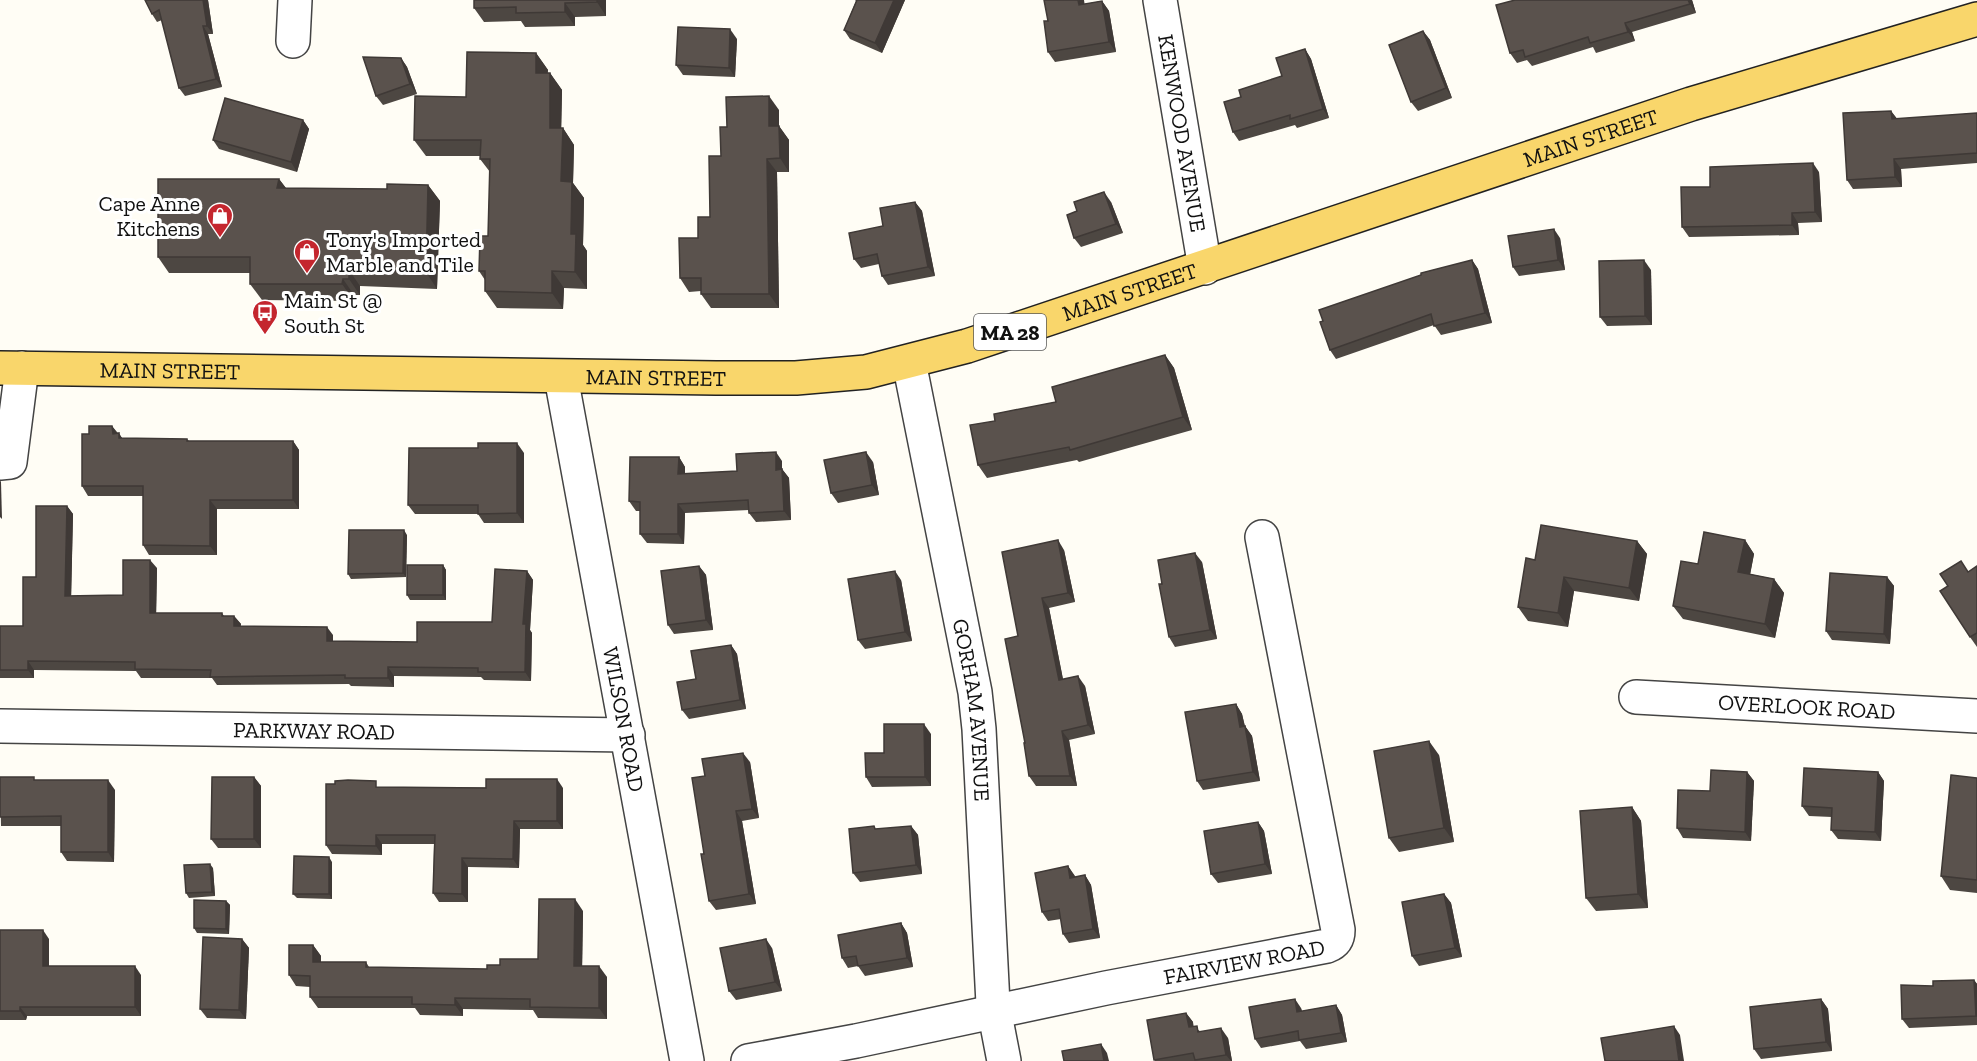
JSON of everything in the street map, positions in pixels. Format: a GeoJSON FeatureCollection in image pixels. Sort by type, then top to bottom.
{"type":"FeatureCollection","features":[{"type":"Feature","properties":{"kind":"main road","name":"MAIN STREET"},"geometry":{"type":"LineString","coordinates":[[11,368],[561,377],[796,378],[866,372],[967,346],[1691,104],[1977,19]]}},
{"type":"Feature","properties":{"kind":"street"},"geometry":{"type":"LineString","coordinates":[[293,41],[295,0]]}},
{"type":"Feature","properties":{"kind":"street","name":"KENWOOD AVENUE"},"geometry":{"type":"LineString","coordinates":[[1160,0],[1205,268]]}},
{"type":"Feature","properties":{"kind":"street","name":"GORHAM AVENUE"},"geometry":{"type":"LineString","coordinates":[[909,362],[977,704],[994,1013],[1004,1061]]}},
{"type":"Feature","properties":{"kind":"street"},"geometry":{"type":"LineString","coordinates":[[0,463],[10,462],[11,368]]}},
{"type":"Feature","properties":{"kind":"street","name":"WILSON ROAD"},"geometry":{"type":"LineString","coordinates":[[561,377],[687,1061]]}},
{"type":"Feature","properties":{"kind":"street","name":"FAIRVIEW ROAD"},"geometry":{"type":"LineString","coordinates":[[748,1061],[994,1013],[1106,988],[1327,946],[1335,940],[1338,930],[1262,537]]}},
{"type":"Feature","properties":{"kind":"street","name":"OVERLOOK ROAD"},"geometry":{"type":"LineString","coordinates":[[1636,697],[1977,716]]}},
{"type":"Feature","properties":{"kind":"street","name":"PARKWAY ROAD"},"geometry":{"type":"LineString","coordinates":[[0,726],[628,735]]}},
{"type":"Feature","properties":{"kind":"building"},"geometry":{"type":"Polygon","coordinates":[[[145,0],[203,0],[207,26],[203,26],[216,79],[179,88],[159,10],[152,14],[145,0]]]}},
{"type":"Feature","properties":{"kind":"building"},"geometry":{"type":"Polygon","coordinates":[[[474,0],[597,0],[597,2],[565,3],[565,12],[516,13],[516,7],[474,8],[474,0]]]}},
{"type":"Feature","properties":{"kind":"building"},"geometry":{"type":"Polygon","coordinates":[[[857,0],[894,0],[875,43],[844,30],[857,0]]]}},
{"type":"Feature","properties":{"kind":"building"},"geometry":{"type":"Polygon","coordinates":[[[1044,0],[1078,0],[1079,5],[1102,1],[1109,42],[1048,52],[1044,21],[1048,21],[1044,0]]]}},
{"type":"Feature","properties":{"kind":"building"},"geometry":{"type":"Polygon","coordinates":[[[1515,0],[1688,0],[1690,4],[1625,23],[1628,32],[1590,43],[1588,37],[1525,57],[1523,50],[1510,53],[1496,5],[1515,0]]]}},
{"type":"Feature","properties":{"kind":"building"},"geometry":{"type":"Polygon","coordinates":[[[678,27],[730,29],[729,68],[676,65],[678,27]]]}},
{"type":"Feature","properties":{"kind":"building"},"geometry":{"type":"Polygon","coordinates":[[[1423,31],[1446,88],[1411,102],[1389,45],[1423,31]]]}},
{"type":"Feature","properties":{"kind":"building"},"geometry":{"type":"Polygon","coordinates":[[[1305,49],[1323,109],[1290,119],[1290,115],[1233,132],[1224,102],[1241,97],[1239,90],[1282,76],[1276,58],[1305,49]]]}},
{"type":"Feature","properties":{"kind":"building"},"geometry":{"type":"Polygon","coordinates":[[[467,52],[536,53],[536,73],[550,73],[550,128],[563,128],[561,181],[572,182],[571,234],[576,234],[575,272],[552,271],[552,293],[485,291],[485,271],[479,271],[480,236],[488,236],[490,159],[480,159],[481,140],[414,140],[415,96],[466,97],[467,52]]]}},
{"type":"Feature","properties":{"kind":"building"},"geometry":{"type":"Polygon","coordinates":[[[363,57],[401,58],[410,84],[376,96],[363,57]]]}},
{"type":"Feature","properties":{"kind":"building"},"geometry":{"type":"Polygon","coordinates":[[[769,96],[769,126],[779,126],[780,158],[767,159],[769,294],[701,294],[701,278],[680,278],[679,238],[698,238],[698,217],[710,217],[709,156],[721,156],[720,127],[727,127],[726,97],[769,96]]]}},
{"type":"Feature","properties":{"kind":"building"},"geometry":{"type":"Polygon","coordinates":[[[225,98],[303,120],[291,162],[213,140],[225,98]]]}},
{"type":"Feature","properties":{"kind":"building"},"geometry":{"type":"Polygon","coordinates":[[[1891,111],[1892,119],[1977,113],[1977,153],[1894,159],[1895,177],[1847,180],[1843,113],[1891,111]]]}},
{"type":"Feature","properties":{"kind":"building"},"geometry":{"type":"Polygon","coordinates":[[[1813,163],[1815,212],[1792,213],[1792,225],[1682,227],[1681,187],[1710,187],[1710,167],[1813,163]]]}},
{"type":"Feature","properties":{"kind":"building"},"geometry":{"type":"Polygon","coordinates":[[[158,179],[279,179],[277,188],[387,189],[387,184],[428,185],[426,272],[349,270],[349,279],[343,279],[342,284],[250,284],[250,257],[158,257],[158,179]]]}},
{"type":"Feature","properties":{"kind":"building"},"geometry":{"type":"Polygon","coordinates":[[[1104,192],[1116,224],[1074,238],[1067,215],[1077,211],[1074,202],[1104,192]]]}},
{"type":"Feature","properties":{"kind":"building"},"geometry":{"type":"Polygon","coordinates":[[[915,202],[928,267],[882,276],[877,254],[854,259],[849,233],[883,226],[880,208],[915,202]]]}},
{"type":"Feature","properties":{"kind":"building"},"geometry":{"type":"Polygon","coordinates":[[[1554,229],[1558,260],[1513,267],[1508,236],[1554,229]]]}},
{"type":"Feature","properties":{"kind":"building"},"geometry":{"type":"Polygon","coordinates":[[[1472,260],[1485,313],[1434,326],[1431,314],[1330,350],[1320,322],[1323,321],[1319,310],[1421,275],[1421,273],[1472,260]]]}},
{"type":"Feature","properties":{"kind":"building"},"geometry":{"type":"Polygon","coordinates":[[[1644,260],[1645,316],[1600,317],[1599,261],[1644,260]]]}},
{"type":"Feature","properties":{"kind":"building"},"geometry":{"type":"Polygon","coordinates":[[[1165,355],[1183,417],[1070,450],[1069,447],[978,465],[970,425],[995,421],[994,414],[1056,402],[1052,387],[1165,355]]]}},
{"type":"Feature","properties":{"kind":"building"},"geometry":{"type":"Polygon","coordinates":[[[89,426],[112,426],[113,434],[119,433],[119,438],[187,439],[187,441],[293,441],[293,500],[210,500],[210,546],[143,545],[143,486],[82,486],[82,434],[89,434],[89,426]]]}},
{"type":"Feature","properties":{"kind":"building"},"geometry":{"type":"Polygon","coordinates":[[[478,443],[517,443],[517,513],[478,514],[478,505],[408,505],[409,448],[478,448],[478,443]]]}},
{"type":"Feature","properties":{"kind":"building"},"geometry":{"type":"Polygon","coordinates":[[[776,452],[776,470],[782,469],[784,511],[749,513],[748,500],[678,504],[678,534],[640,534],[640,502],[629,501],[630,457],[679,457],[678,474],[737,471],[736,454],[776,452]]]}},
{"type":"Feature","properties":{"kind":"building"},"geometry":{"type":"Polygon","coordinates":[[[866,452],[872,485],[831,493],[824,460],[866,452]]]}},
{"type":"Feature","properties":{"kind":"building"},"geometry":{"type":"Polygon","coordinates":[[[36,506],[67,506],[65,596],[123,595],[123,560],[150,560],[150,613],[222,613],[222,616],[234,616],[234,626],[327,627],[327,641],[417,642],[417,622],[492,622],[495,569],[527,571],[523,624],[526,624],[525,672],[478,672],[478,668],[388,667],[388,678],[345,678],[345,675],[210,677],[211,670],[135,669],[135,662],[28,661],[28,670],[0,670],[0,626],[23,626],[23,577],[36,577],[36,506]]]}},
{"type":"Feature","properties":{"kind":"building"},"geometry":{"type":"Polygon","coordinates":[[[1541,525],[1637,541],[1629,588],[1564,577],[1558,613],[1518,607],[1526,558],[1535,560],[1541,525]]]}},
{"type":"Feature","properties":{"kind":"building"},"geometry":{"type":"Polygon","coordinates":[[[349,530],[404,530],[403,573],[348,574],[349,530]]]}},
{"type":"Feature","properties":{"kind":"building"},"geometry":{"type":"Polygon","coordinates":[[[1704,532],[1745,540],[1738,572],[1774,579],[1765,624],[1673,606],[1681,561],[1698,564],[1704,532]]]}},
{"type":"Feature","properties":{"kind":"building"},"geometry":{"type":"Polygon","coordinates":[[[1058,540],[1068,593],[1042,598],[1059,680],[1078,676],[1088,725],[1062,731],[1070,776],[1029,776],[1005,639],[1018,636],[1002,552],[1058,540]]]}},
{"type":"Feature","properties":{"kind":"building"},"geometry":{"type":"Polygon","coordinates":[[[1195,553],[1210,630],[1169,637],[1159,584],[1162,584],[1158,560],[1195,553]]]}},
{"type":"Feature","properties":{"kind":"building"},"geometry":{"type":"Polygon","coordinates":[[[1961,561],[1968,572],[1977,566],[1977,633],[1970,637],[1940,591],[1948,586],[1940,574],[1961,561]]]}},
{"type":"Feature","properties":{"kind":"building"},"geometry":{"type":"Polygon","coordinates":[[[407,565],[443,565],[443,595],[407,595],[407,565]]]}},
{"type":"Feature","properties":{"kind":"building"},"geometry":{"type":"Polygon","coordinates":[[[699,566],[706,620],[668,625],[661,571],[699,566]]]}},
{"type":"Feature","properties":{"kind":"building"},"geometry":{"type":"Polygon","coordinates":[[[895,571],[905,632],[858,640],[848,579],[895,571]]]}},
{"type":"Feature","properties":{"kind":"building"},"geometry":{"type":"Polygon","coordinates":[[[1830,573],[1887,577],[1884,634],[1826,631],[1830,573]]]}},
{"type":"Feature","properties":{"kind":"building"},"geometry":{"type":"Polygon","coordinates":[[[731,645],[740,700],[682,710],[677,682],[696,679],[691,651],[731,645]]]}},
{"type":"Feature","properties":{"kind":"building"},"geometry":{"type":"Polygon","coordinates":[[[1236,704],[1240,727],[1245,726],[1253,772],[1197,781],[1185,712],[1236,704]]]}},
{"type":"Feature","properties":{"kind":"building"},"geometry":{"type":"Polygon","coordinates":[[[884,724],[924,724],[925,777],[866,777],[865,753],[884,753],[884,724]]]}},
{"type":"Feature","properties":{"kind":"building"},"geometry":{"type":"Polygon","coordinates":[[[1429,741],[1444,828],[1389,838],[1374,751],[1429,741]]]}},
{"type":"Feature","properties":{"kind":"building"},"geometry":{"type":"Polygon","coordinates":[[[743,753],[752,809],[736,811],[749,894],[709,901],[692,778],[705,776],[702,759],[743,753]]]}},
{"type":"Feature","properties":{"kind":"building"},"geometry":{"type":"Polygon","coordinates":[[[1804,768],[1878,772],[1875,832],[1831,830],[1832,808],[1802,806],[1804,768]]]}},
{"type":"Feature","properties":{"kind":"building"},"geometry":{"type":"Polygon","coordinates":[[[1711,770],[1747,772],[1745,832],[1677,828],[1678,790],[1710,791],[1711,770]]]}},
{"type":"Feature","properties":{"kind":"building"},"geometry":{"type":"Polygon","coordinates":[[[1951,775],[1977,778],[1977,880],[1941,876],[1951,775]]]}},
{"type":"Feature","properties":{"kind":"building"},"geometry":{"type":"Polygon","coordinates":[[[0,777],[34,777],[34,780],[108,780],[108,852],[61,852],[61,816],[0,817],[0,777]]]}},
{"type":"Feature","properties":{"kind":"building"},"geometry":{"type":"Polygon","coordinates":[[[212,777],[254,777],[254,839],[211,839],[212,777]]]}},
{"type":"Feature","properties":{"kind":"building"},"geometry":{"type":"Polygon","coordinates":[[[486,779],[557,779],[557,821],[514,821],[513,859],[462,858],[462,894],[433,893],[435,835],[376,835],[376,846],[326,845],[326,784],[348,780],[376,781],[376,787],[486,788],[486,779]]]}},
{"type":"Feature","properties":{"kind":"building"},"geometry":{"type":"Polygon","coordinates":[[[1632,807],[1638,894],[1586,898],[1580,811],[1632,807]]]}},
{"type":"Feature","properties":{"kind":"building"},"geometry":{"type":"Polygon","coordinates":[[[1258,822],[1265,864],[1211,874],[1204,831],[1258,822]]]}},
{"type":"Feature","properties":{"kind":"building"},"geometry":{"type":"Polygon","coordinates":[[[874,826],[875,829],[911,826],[916,865],[853,873],[849,829],[874,826]]]}},
{"type":"Feature","properties":{"kind":"building"},"geometry":{"type":"Polygon","coordinates":[[[294,856],[329,857],[329,894],[293,894],[294,856]]]}},
{"type":"Feature","properties":{"kind":"building"},"geometry":{"type":"Polygon","coordinates":[[[210,864],[212,892],[186,893],[184,865],[210,864]]]}},
{"type":"Feature","properties":{"kind":"building"},"geometry":{"type":"Polygon","coordinates":[[[1068,866],[1070,878],[1085,875],[1093,929],[1063,934],[1059,909],[1042,912],[1035,873],[1068,866]]]}},
{"type":"Feature","properties":{"kind":"building"},"geometry":{"type":"Polygon","coordinates":[[[1444,894],[1455,948],[1412,956],[1402,902],[1444,894]]]}},
{"type":"Feature","properties":{"kind":"building"},"geometry":{"type":"Polygon","coordinates":[[[539,899],[575,899],[574,966],[599,966],[599,1008],[530,1007],[530,999],[455,998],[455,1005],[412,1004],[412,997],[310,997],[310,976],[289,975],[289,945],[313,945],[313,962],[366,962],[366,967],[487,969],[487,965],[500,965],[500,959],[538,959],[539,899]]]}},
{"type":"Feature","properties":{"kind":"building"},"geometry":{"type":"Polygon","coordinates":[[[194,900],[226,901],[226,929],[194,928],[194,900]]]}},
{"type":"Feature","properties":{"kind":"building"},"geometry":{"type":"Polygon","coordinates":[[[901,923],[907,958],[858,966],[856,956],[842,958],[838,935],[901,923]]]}},
{"type":"Feature","properties":{"kind":"building"},"geometry":{"type":"Polygon","coordinates":[[[0,930],[43,930],[43,966],[135,966],[135,1007],[20,1007],[20,1011],[0,1011],[0,930]]]}},
{"type":"Feature","properties":{"kind":"building"},"geometry":{"type":"Polygon","coordinates":[[[203,937],[242,939],[239,1010],[200,1009],[203,937]]]}},
{"type":"Feature","properties":{"kind":"building"},"geometry":{"type":"Polygon","coordinates":[[[766,939],[775,982],[729,991],[720,948],[766,939]]]}},
{"type":"Feature","properties":{"kind":"building"},"geometry":{"type":"Polygon","coordinates":[[[1974,980],[1976,1016],[1902,1019],[1901,985],[1933,986],[1933,981],[1974,980]]]}},
{"type":"Feature","properties":{"kind":"building"},"geometry":{"type":"Polygon","coordinates":[[[1295,999],[1297,1012],[1336,1005],[1341,1033],[1299,1040],[1298,1031],[1255,1039],[1249,1007],[1295,999]]]}},
{"type":"Feature","properties":{"kind":"building"},"geometry":{"type":"Polygon","coordinates":[[[1821,999],[1826,1042],[1754,1049],[1750,1007],[1821,999]]]}},
{"type":"Feature","properties":{"kind":"building"},"geometry":{"type":"Polygon","coordinates":[[[1186,1013],[1189,1027],[1197,1026],[1198,1032],[1221,1028],[1226,1055],[1195,1060],[1193,1053],[1154,1060],[1147,1020],[1186,1013]]]}},
{"type":"Feature","properties":{"kind":"building"},"geometry":{"type":"Polygon","coordinates":[[[1674,1026],[1679,1061],[1605,1061],[1601,1038],[1674,1026]]]}},
{"type":"Feature","properties":{"kind":"building"},"geometry":{"type":"Polygon","coordinates":[[[1101,1044],[1104,1061],[1064,1061],[1062,1051],[1101,1044]]]}},
{"type":"Feature","properties":{"kind":"place","name":"Cape Anne Kitchens"},"geometry":{"type":"Point","coordinates":[220,239]}},
{"type":"Feature","properties":{"kind":"place","name":"Tony's Imported Marble and Tile"},"geometry":{"type":"Point","coordinates":[307,275]}},
{"type":"Feature","properties":{"kind":"place","name":"Main St @ South St"},"geometry":{"type":"Point","coordinates":[265,336]}}]}
